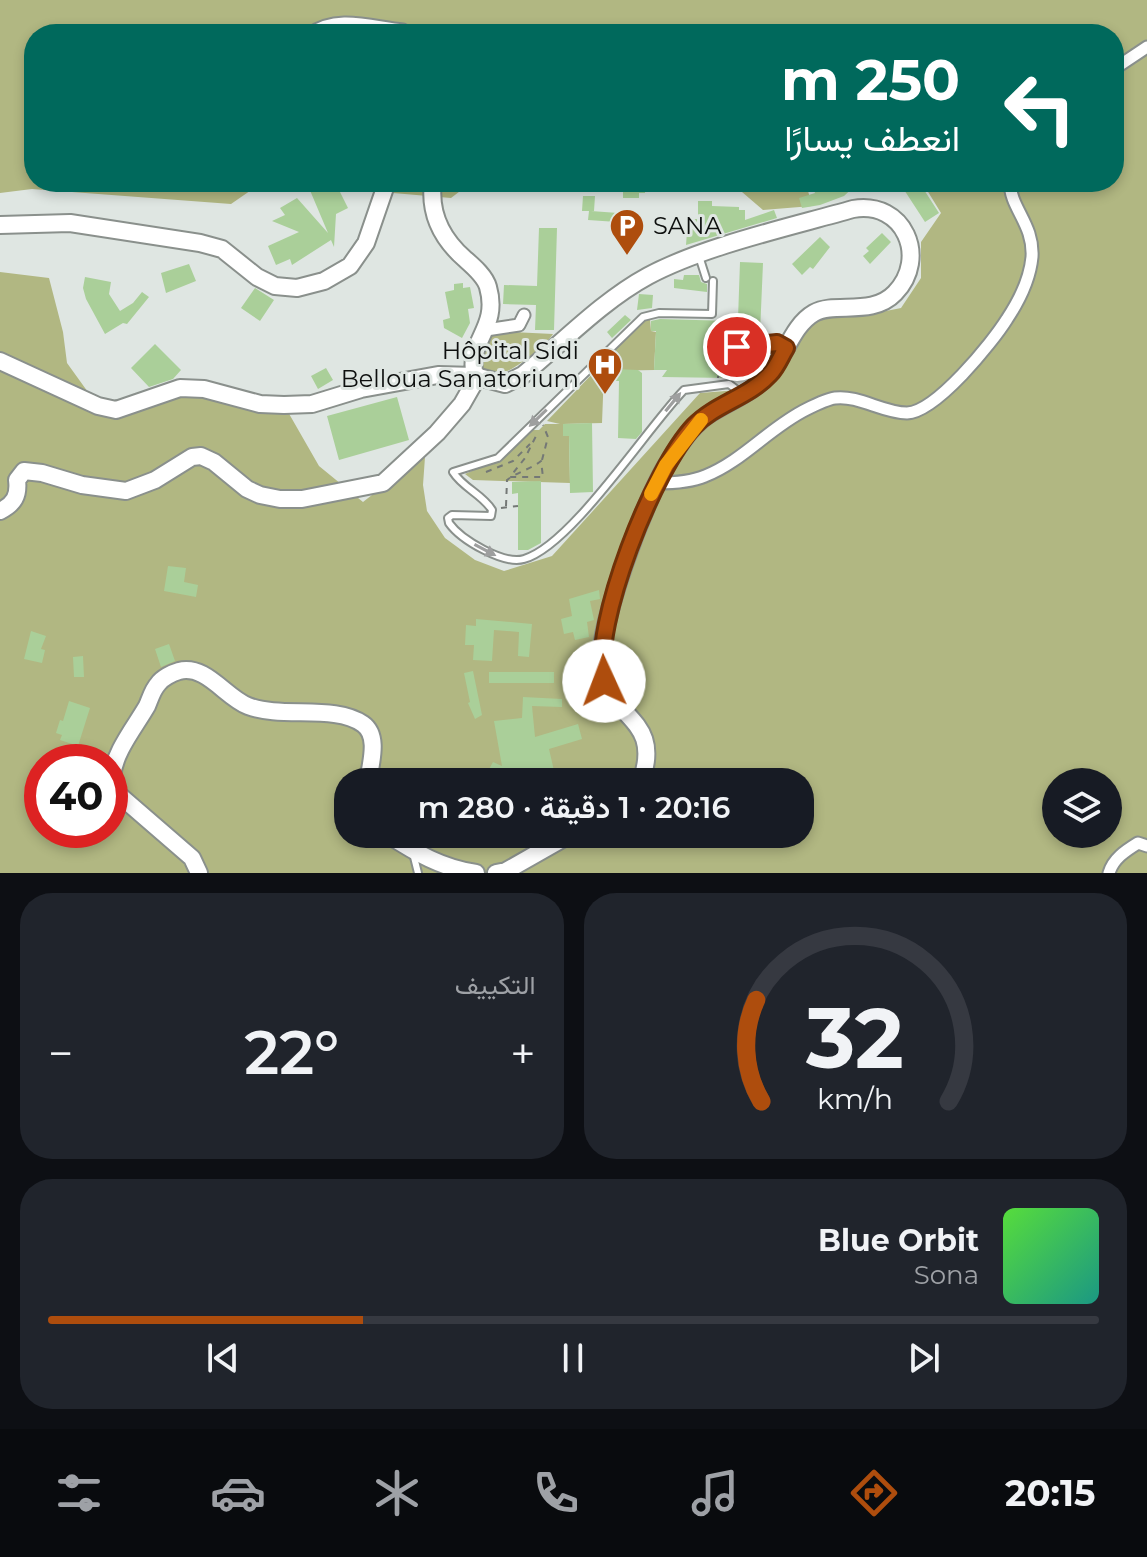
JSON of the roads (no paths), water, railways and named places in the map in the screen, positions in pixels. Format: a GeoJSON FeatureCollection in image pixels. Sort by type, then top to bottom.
{"type":"FeatureCollection","features":[{"type":"Feature","properties":{"kind":"street"},"geometry":{"type":"LineString","coordinates":[[333,24],[357,24]]}},
{"type":"Feature","properties":{"kind":"street"},"geometry":{"type":"LineString","coordinates":[[1124,62],[1147,47]]}},
{"type":"Feature","properties":{"kind":"street"},"geometry":{"type":"LineString","coordinates":[[0,225],[70,223],[200,243],[222,249],[257,277],[275,286],[297,288],[324,281],[350,266],[366,243],[384,192]]}},
{"type":"Feature","properties":{"kind":"street"},"geometry":{"type":"LineString","coordinates":[[0,511],[13,501],[18,491],[17,480],[24,471],[82,485],[126,491],[155,480],[192,457],[201,456],[214,462],[247,489],[280,499],[302,499],[383,483],[437,433],[462,404],[476,376],[471,363],[493,309],[487,282],[445,239],[435,218],[432,192]]}},
{"type":"Feature","properties":{"kind":"street"},"geometry":{"type":"LineString","coordinates":[[657,483],[704,477],[743,453],[769,431],[806,409],[836,398],[866,403],[892,412],[911,413],[943,393],[1008,318],[1027,280],[1032,257],[1031,237],[1010,192]]}},
{"type":"Feature","properties":{"kind":"street"},"geometry":{"type":"LineString","coordinates":[[0,361],[98,406],[116,410],[180,388],[204,389],[260,404],[284,405],[312,404],[361,389],[438,375],[476,376],[505,384],[513,381],[648,276],[699,256],[862,207],[882,211],[900,224],[909,242],[903,283],[893,295],[862,308],[816,311],[805,320],[771,373],[695,425],[666,465],[633,538],[601,647],[600,665],[604,681],[618,705],[644,733],[646,768]]}},
{"type":"Feature","properties":{"kind":"street"},"geometry":{"type":"LineString","coordinates":[[486,330],[519,325],[524,315]]}},
{"type":"Feature","properties":{"kind":"street"},"geometry":{"type":"LineString","coordinates":[[199,873],[192,858],[118,794],[111,781],[122,749],[157,684],[167,676],[177,671],[198,672],[246,706],[279,714],[331,715],[363,724],[372,734],[370,768]]}},
{"type":"Feature","properties":{"kind":"street"},"geometry":{"type":"LineString","coordinates":[[1109,873],[1111,866],[1124,852],[1138,843],[1147,846]]}},
{"type":"Feature","properties":{"kind":"street"},"geometry":{"type":"LineString","coordinates":[[408,848],[439,863],[476,873]]}},
{"type":"Feature","properties":{"kind":"street"},"geometry":{"type":"LineString","coordinates":[[496,873],[506,871],[546,848]]}},
{"type":"Feature","properties":{"kind":"lane"},"geometry":{"type":"LineString","coordinates":[[699,256],[709,279],[712,314],[659,313],[643,317],[498,458],[453,472],[492,510],[491,516],[484,517],[452,515],[448,518],[449,523],[473,543],[512,561],[545,550],[575,520],[684,390],[729,384],[742,395]]}},
{"type":"Feature","properties":{"kind":"lane"},"geometry":{"type":"LineString","coordinates":[[724,348],[777,343],[786,348]]}},
{"type":"Feature","properties":{"kind":"lane"},"geometry":{"type":"LineString","coordinates":[[411,850],[418,873]]}},
{"type":"Feature","properties":{"kind":"place","name":"SANA"},"geometry":{"type":"Point","coordinates":[627,257]}},
{"type":"Feature","properties":{"kind":"place","name":"Hôpital Sidi Belloua Sanatorium"},"geometry":{"type":"Point","coordinates":[605,396]}}]}
